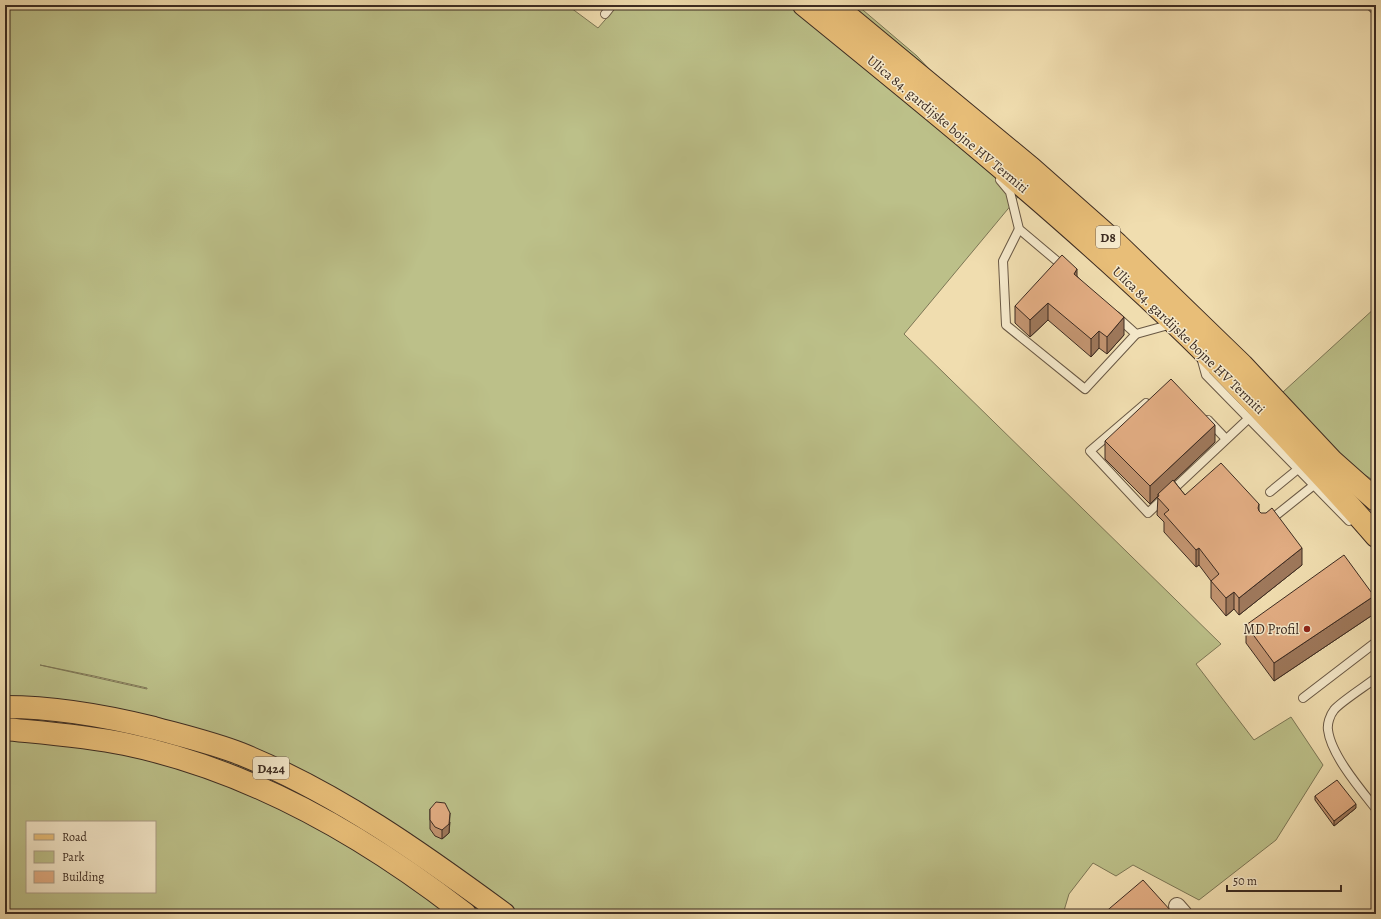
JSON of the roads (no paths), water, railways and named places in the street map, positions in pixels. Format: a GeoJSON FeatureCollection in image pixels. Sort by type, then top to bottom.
{"type":"FeatureCollection","features":[{"type":"Feature","properties":{"kind":"main road","name":"Ulica 84. gardijske bojne HV Termiti"},"geometry":{"type":"LineString","coordinates":[[804,5],[907,89],[1061,220],[1175,323],[1266,415],[1346,501],[1366,532]]}},
{"type":"Feature","properties":{"kind":"main road","name":"Ulica 84. gardijske bojne HV Termiti"},"geometry":{"type":"LineString","coordinates":[[834,5],[1031,168],[1117,244],[1242,365],[1332,461],[1376,500]]}},
{"type":"Feature","properties":{"kind":"main road","name":"D424"},"geometry":{"type":"LineString","coordinates":[[5,707],[64,711],[116,718],[198,740],[240,754],[304,783],[377,824],[444,870],[504,914]]}},
{"type":"Feature","properties":{"kind":"main road","name":"D424"},"geometry":{"type":"LineString","coordinates":[[5,729],[48,733],[125,744],[183,759],[229,775],[302,807],[428,885],[465,914]]}},
{"type":"Feature","properties":{"kind":"lane"},"geometry":{"type":"LineString","coordinates":[[605,14],[612,5]]}},
{"type":"Feature","properties":{"kind":"lane"},"geometry":{"type":"LineString","coordinates":[[1370,5],[1376,11]]}},
{"type":"Feature","properties":{"kind":"lane"},"geometry":{"type":"LineString","coordinates":[[907,89],[929,116],[966,149]]}},
{"type":"Feature","properties":{"kind":"lane"},"geometry":{"type":"LineString","coordinates":[[994,174],[1004,183],[1010,192],[1019,228],[1069,272]]}},
{"type":"Feature","properties":{"kind":"lane"},"geometry":{"type":"LineString","coordinates":[[1019,228],[1003,261],[1006,326],[1085,389],[1136,334],[1175,323]]}},
{"type":"Feature","properties":{"kind":"lane"},"geometry":{"type":"LineString","coordinates":[[1108,308],[1136,334]]}},
{"type":"Feature","properties":{"kind":"lane"},"geometry":{"type":"LineString","coordinates":[[1197,345],[1206,375],[1314,485],[1366,532]]}},
{"type":"Feature","properties":{"kind":"lane"},"geometry":{"type":"LineString","coordinates":[[1154,396],[1090,451],[1148,513],[1248,419]]}},
{"type":"Feature","properties":{"kind":"lane"},"geometry":{"type":"LineString","coordinates":[[1204,416],[1226,439]]}},
{"type":"Feature","properties":{"kind":"lane"},"geometry":{"type":"LineString","coordinates":[[1270,492],[1298,469]]}},
{"type":"Feature","properties":{"kind":"lane"},"geometry":{"type":"LineString","coordinates":[[1263,525],[1314,485]]}},
{"type":"Feature","properties":{"kind":"lane"},"geometry":{"type":"LineString","coordinates":[[1303,698],[1376,642]]}},
{"type":"Feature","properties":{"kind":"lane"},"geometry":{"type":"LineString","coordinates":[[1376,678],[1335,708],[1330,718],[1328,729],[1331,742],[1345,769],[1376,809]]}},
{"type":"Feature","properties":{"kind":"place","name":"MD Profil"},"geometry":{"type":"Point","coordinates":[1307,629]}}]}
